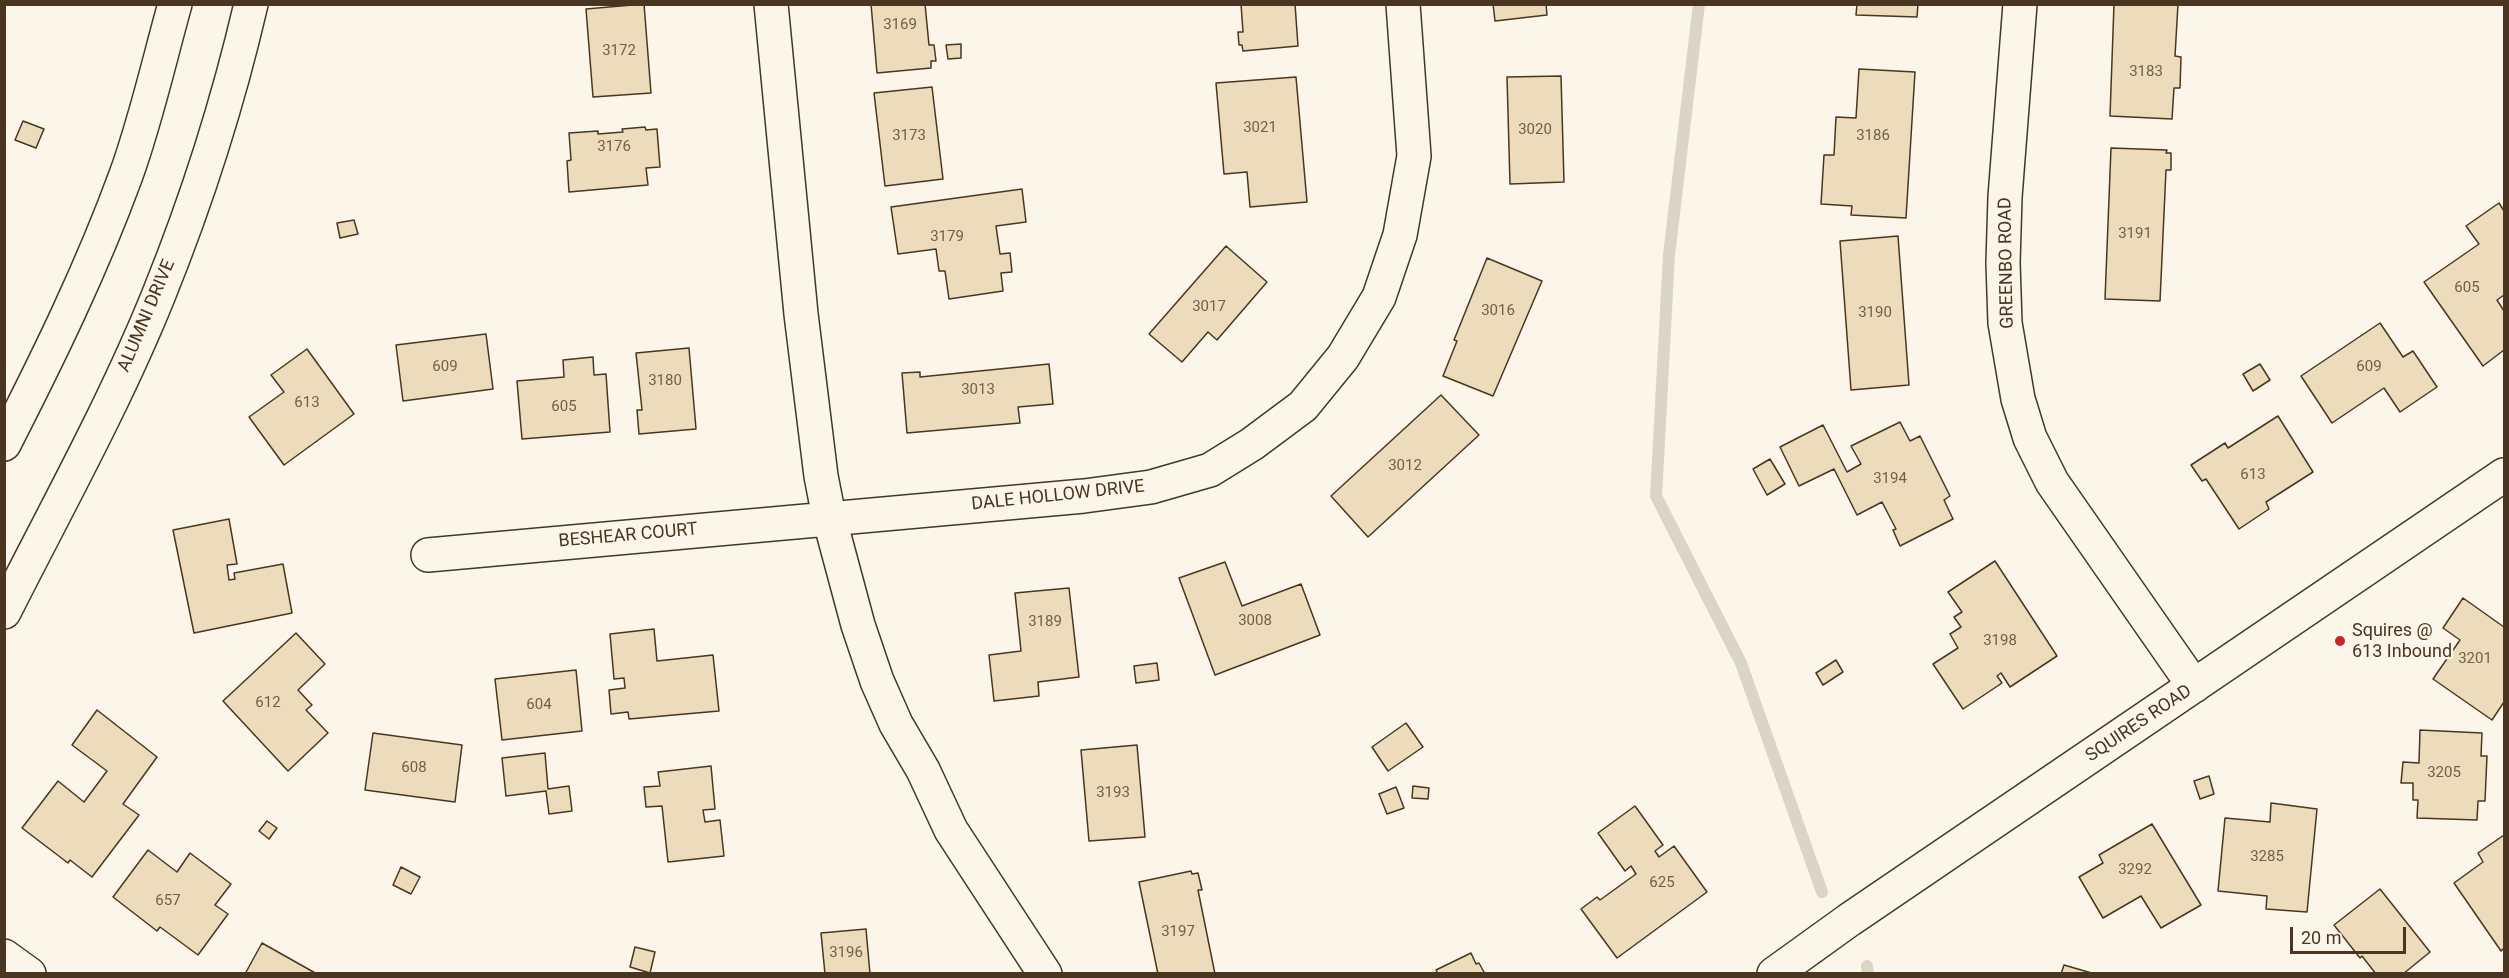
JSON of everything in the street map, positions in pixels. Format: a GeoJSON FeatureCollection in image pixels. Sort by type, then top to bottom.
{"type":"FeatureCollection","features":[{"type":"Feature","properties":{"kind":"street"},"geometry":{"type":"LineString","coordinates":[[4,444],[52,351],[97,250],[127,172],[175,4]]}},
{"type":"Feature","properties":{"kind":"street","name":"ALUMNI DRIVE"},"geometry":{"type":"LineString","coordinates":[[4,612],[108,406],[159,296],[190,213],[226,101],[251,4]]}},
{"type":"Feature","properties":{"kind":"street"},"geometry":{"type":"LineString","coordinates":[[771,4],[809,387],[829,518],[858,625],[877,681],[896,724],[923,770],[951,830],[1045,974]]}},
{"type":"Feature","properties":{"kind":"street","name":"DALE HOLLOW DRIVE"},"geometry":{"type":"LineString","coordinates":[[829,518],[1084,496],[1151,487],[1210,470],[1252,444],[1303,406],[1343,357],[1379,297],[1400,235],[1414,156],[1403,4]]}},
{"type":"Feature","properties":{"kind":"street","name":"GREENBO ROAD"},"geometry":{"type":"LineString","coordinates":[[2019,4],[2005,196],[2003,263],[2005,323],[2018,399],[2030,438],[2052,482],[2194,686]]}},
{"type":"Feature","properties":{"kind":"street","name":"SQUIRES ROAD"},"geometry":{"type":"LineString","coordinates":[[1774,974],[2505,475]]}},
{"type":"Feature","properties":{"kind":"street","name":"BESHEAR COURT"},"geometry":{"type":"LineString","coordinates":[[428,555],[829,518]]}},
{"type":"Feature","properties":{"kind":"street"},"geometry":{"type":"LineString","coordinates":[[4,956],[28,974]]}},
{"type":"Feature","properties":{"kind":"building"},"geometry":{"type":"Polygon","coordinates":[[[644,4],[651,93],[593,97],[586,9],[644,4]]]}},
{"type":"Feature","properties":{"kind":"building"},"geometry":{"type":"Polygon","coordinates":[[[871,4],[925,4],[929,45],[934,45],[936,61],[931,61],[931,68],[877,73],[871,4]]]}},
{"type":"Feature","properties":{"kind":"building"},"geometry":{"type":"Polygon","coordinates":[[[1241,4],[1295,4],[1298,46],[1243,51],[1242,45],[1239,45],[1238,32],[1243,32],[1241,4]]]}},
{"type":"Feature","properties":{"kind":"building"},"geometry":{"type":"Polygon","coordinates":[[[1493,4],[1546,4],[1547,15],[1495,21],[1493,4]]]}},
{"type":"Feature","properties":{"kind":"building"},"geometry":{"type":"Polygon","coordinates":[[[1857,4],[1918,4],[1917,17],[1856,15],[1857,4]]]}},
{"type":"Feature","properties":{"kind":"building"},"geometry":{"type":"Polygon","coordinates":[[[2114,4],[2178,4],[2175,56],[2181,57],[2180,88],[2174,88],[2172,119],[2110,116],[2114,4]]]}},
{"type":"Feature","properties":{"kind":"building"},"geometry":{"type":"Polygon","coordinates":[[[961,44],[961,58],[948,59],[946,45],[961,44]]]}},
{"type":"Feature","properties":{"kind":"building"},"geometry":{"type":"Polygon","coordinates":[[[1859,69],[1915,72],[1906,218],[1851,215],[1852,206],[1821,204],[1824,155],[1834,155],[1836,117],[1856,118],[1859,69]]]}},
{"type":"Feature","properties":{"kind":"building"},"geometry":{"type":"Polygon","coordinates":[[[1561,76],[1564,182],[1510,184],[1507,77],[1561,76]]]}},
{"type":"Feature","properties":{"kind":"building"},"geometry":{"type":"Polygon","coordinates":[[[1296,77],[1307,202],[1250,207],[1247,172],[1224,174],[1216,83],[1296,77]]]}},
{"type":"Feature","properties":{"kind":"building"},"geometry":{"type":"Polygon","coordinates":[[[932,87],[943,179],[885,186],[874,93],[932,87]]]}},
{"type":"Feature","properties":{"kind":"building"},"geometry":{"type":"Polygon","coordinates":[[[23,121],[44,129],[36,148],[15,140],[23,121]]]}},
{"type":"Feature","properties":{"kind":"building"},"geometry":{"type":"Polygon","coordinates":[[[645,127],[646,130],[657,129],[660,167],[646,168],[648,185],[569,192],[567,161],[571,160],[569,133],[598,131],[598,134],[645,127]]]}},
{"type":"Feature","properties":{"kind":"building"},"geometry":{"type":"Polygon","coordinates":[[[2111,148],[2167,150],[2166,153],[2171,153],[2171,170],[2166,170],[2160,301],[2105,299],[2111,148]]]}},
{"type":"Feature","properties":{"kind":"building"},"geometry":{"type":"Polygon","coordinates":[[[1022,189],[1026,222],[996,226],[1000,254],[1010,253],[1012,272],[1001,273],[1003,291],[949,299],[945,271],[939,271],[936,249],[898,254],[891,207],[1022,189]]]}},
{"type":"Feature","properties":{"kind":"building"},"geometry":{"type":"Polygon","coordinates":[[[2499,203],[2504,211],[2504,295],[2497,300],[2504,311],[2504,350],[2483,366],[2424,282],[2479,244],[2466,226],[2499,203]]]}},
{"type":"Feature","properties":{"kind":"building"},"geometry":{"type":"Polygon","coordinates":[[[354,220],[358,234],[340,238],[337,223],[354,220]]]}},
{"type":"Feature","properties":{"kind":"building"},"geometry":{"type":"Polygon","coordinates":[[[1898,236],[1909,385],[1851,390],[1840,241],[1898,236]]]}},
{"type":"Feature","properties":{"kind":"building"},"geometry":{"type":"Polygon","coordinates":[[[1226,246],[1267,282],[1217,340],[1208,332],[1182,362],[1149,334],[1226,246]]]}},
{"type":"Feature","properties":{"kind":"building"},"geometry":{"type":"Polygon","coordinates":[[[1487,258],[1542,281],[1493,396],[1443,376],[1457,341],[1454,340],[1487,258]]]}},
{"type":"Feature","properties":{"kind":"building"},"geometry":{"type":"Polygon","coordinates":[[[2380,323],[2403,357],[2413,351],[2437,387],[2400,412],[2384,388],[2332,423],[2301,376],[2380,323]]]}},
{"type":"Feature","properties":{"kind":"building"},"geometry":{"type":"Polygon","coordinates":[[[486,334],[493,389],[403,401],[396,345],[486,334]]]}},
{"type":"Feature","properties":{"kind":"building"},"geometry":{"type":"Polygon","coordinates":[[[689,348],[696,429],[639,434],[637,410],[642,410],[636,353],[689,348]]]}},
{"type":"Feature","properties":{"kind":"building"},"geometry":{"type":"Polygon","coordinates":[[[307,349],[354,414],[284,465],[249,417],[284,392],[271,375],[307,349]]]}},
{"type":"Feature","properties":{"kind":"building"},"geometry":{"type":"Polygon","coordinates":[[[593,357],[594,375],[606,374],[610,432],[522,439],[517,381],[564,377],[563,360],[593,357]]]}},
{"type":"Feature","properties":{"kind":"building"},"geometry":{"type":"Polygon","coordinates":[[[1049,364],[1053,404],[1018,407],[1020,423],[907,433],[902,373],[920,372],[920,377],[1049,364]]]}},
{"type":"Feature","properties":{"kind":"building"},"geometry":{"type":"Polygon","coordinates":[[[2260,364],[2270,380],[2253,391],[2243,374],[2260,364]]]}},
{"type":"Feature","properties":{"kind":"building"},"geometry":{"type":"Polygon","coordinates":[[[1441,395],[1479,435],[1368,537],[1331,496],[1441,395]]]}},
{"type":"Feature","properties":{"kind":"building"},"geometry":{"type":"Polygon","coordinates":[[[2278,416],[2313,472],[2266,502],[2269,509],[2239,529],[2206,479],[2202,481],[2191,465],[2225,443],[2228,448],[2278,416]]]}},
{"type":"Feature","properties":{"kind":"building"},"geometry":{"type":"Polygon","coordinates":[[[1900,422],[1910,441],[1920,436],[1950,496],[1944,500],[1953,519],[1900,546],[1893,530],[1896,529],[1882,502],[1857,515],[1834,469],[1799,486],[1780,447],[1823,425],[1847,472],[1861,464],[1851,446],[1900,422]]]}},
{"type":"Feature","properties":{"kind":"building"},"geometry":{"type":"Polygon","coordinates":[[[1770,459],[1785,484],[1767,495],[1753,469],[1770,459]]]}},
{"type":"Feature","properties":{"kind":"building"},"geometry":{"type":"Polygon","coordinates":[[[229,519],[237,564],[227,565],[229,580],[235,579],[234,573],[283,564],[292,613],[194,633],[173,530],[229,519]]]}},
{"type":"Feature","properties":{"kind":"building"},"geometry":{"type":"Polygon","coordinates":[[[1995,561],[2057,656],[2010,687],[2001,673],[1997,676],[2002,683],[1963,709],[1933,664],[1958,648],[1950,634],[1961,627],[1954,617],[1962,612],[1948,592],[1995,561]]]}},
{"type":"Feature","properties":{"kind":"building"},"geometry":{"type":"Polygon","coordinates":[[[1225,562],[1242,606],[1301,584],[1320,635],[1215,675],[1179,578],[1225,562]]]}},
{"type":"Feature","properties":{"kind":"building"},"geometry":{"type":"Polygon","coordinates":[[[1069,588],[1079,677],[1038,682],[1039,696],[994,701],[989,655],[1021,651],[1015,593],[1069,588]]]}},
{"type":"Feature","properties":{"kind":"building"},"geometry":{"type":"Polygon","coordinates":[[[2463,598],[2504,627],[2504,702],[2492,720],[2433,679],[2460,640],[2443,628],[2463,598]]]}},
{"type":"Feature","properties":{"kind":"building"},"geometry":{"type":"Polygon","coordinates":[[[654,629],[657,661],[713,655],[719,711],[629,719],[628,712],[611,714],[609,690],[625,688],[624,678],[614,679],[610,634],[654,629]]]}},
{"type":"Feature","properties":{"kind":"building"},"geometry":{"type":"Polygon","coordinates":[[[296,633],[325,664],[298,690],[312,705],[306,710],[328,733],[288,771],[223,701],[296,633]]]}},
{"type":"Feature","properties":{"kind":"building"},"geometry":{"type":"Polygon","coordinates":[[[1836,660],[1843,672],[1823,685],[1816,673],[1836,660]]]}},
{"type":"Feature","properties":{"kind":"building"},"geometry":{"type":"Polygon","coordinates":[[[1157,663],[1159,680],[1136,683],[1134,666],[1157,663]]]}},
{"type":"Feature","properties":{"kind":"building"},"geometry":{"type":"Polygon","coordinates":[[[576,670],[582,731],[502,740],[495,679],[576,670]]]}},
{"type":"Feature","properties":{"kind":"building"},"geometry":{"type":"Polygon","coordinates":[[[97,710],[157,757],[123,804],[139,815],[92,877],[70,860],[68,863],[22,828],[58,781],[84,802],[107,771],[72,745],[97,710]]]}},
{"type":"Feature","properties":{"kind":"building"},"geometry":{"type":"Polygon","coordinates":[[[1406,723],[1423,747],[1388,771],[1372,747],[1406,723]]]}},
{"type":"Feature","properties":{"kind":"building"},"geometry":{"type":"Polygon","coordinates":[[[2420,730],[2482,733],[2481,756],[2487,756],[2485,801],[2478,801],[2477,820],[2417,818],[2418,800],[2413,800],[2413,783],[2401,783],[2403,762],[2419,763],[2420,730]]]}},
{"type":"Feature","properties":{"kind":"building"},"geometry":{"type":"Polygon","coordinates":[[[373,733],[462,745],[455,802],[365,790],[373,733]]]}},
{"type":"Feature","properties":{"kind":"building"},"geometry":{"type":"Polygon","coordinates":[[[1137,745],[1145,837],[1089,841],[1081,750],[1137,745]]]}},
{"type":"Feature","properties":{"kind":"building"},"geometry":{"type":"Polygon","coordinates":[[[545,753],[548,789],[569,786],[572,811],[549,814],[546,791],[506,796],[502,758],[545,753]]]}},
{"type":"Feature","properties":{"kind":"building"},"geometry":{"type":"Polygon","coordinates":[[[711,766],[715,809],[703,810],[705,822],[720,820],[724,856],[668,862],[662,806],[646,807],[644,787],[660,786],[658,772],[711,766]]]}},
{"type":"Feature","properties":{"kind":"building"},"geometry":{"type":"Polygon","coordinates":[[[2209,776],[2214,794],[2200,799],[2194,781],[2209,776]]]}},
{"type":"Feature","properties":{"kind":"building"},"geometry":{"type":"Polygon","coordinates":[[[1413,786],[1429,788],[1428,799],[1412,798],[1413,786]]]}},
{"type":"Feature","properties":{"kind":"building"},"geometry":{"type":"Polygon","coordinates":[[[1396,787],[1404,808],[1387,814],[1379,794],[1396,787]]]}},
{"type":"Feature","properties":{"kind":"building"},"geometry":{"type":"Polygon","coordinates":[[[2271,803],[2317,809],[2307,912],[2266,909],[2267,896],[2218,891],[2225,818],[2270,822],[2271,803]]]}},
{"type":"Feature","properties":{"kind":"building"},"geometry":{"type":"Polygon","coordinates":[[[1635,806],[1663,845],[1655,851],[1659,857],[1674,846],[1707,892],[1617,958],[1581,909],[1597,897],[1600,900],[1636,874],[1631,866],[1625,871],[1598,833],[1635,806]]]}},
{"type":"Feature","properties":{"kind":"building"},"geometry":{"type":"Polygon","coordinates":[[[267,821],[277,828],[269,839],[259,831],[267,821]]]}},
{"type":"Feature","properties":{"kind":"building"},"geometry":{"type":"Polygon","coordinates":[[[2152,824],[2201,905],[2161,928],[2141,896],[2103,918],[2079,877],[2103,863],[2099,855],[2152,824]]]}},
{"type":"Feature","properties":{"kind":"building"},"geometry":{"type":"Polygon","coordinates":[[[2504,835],[2504,948],[2501,951],[2454,883],[2483,862],[2478,853],[2504,835]]]}},
{"type":"Feature","properties":{"kind":"building"},"geometry":{"type":"Polygon","coordinates":[[[148,850],[177,872],[190,853],[231,884],[215,905],[228,914],[198,955],[160,927],[157,931],[113,897],[148,850]]]}},
{"type":"Feature","properties":{"kind":"building"},"geometry":{"type":"Polygon","coordinates":[[[401,867],[420,877],[411,894],[393,885],[401,867]]]}},
{"type":"Feature","properties":{"kind":"building"},"geometry":{"type":"Polygon","coordinates":[[[1191,871],[1192,874],[1198,873],[1202,890],[1198,890],[1215,974],[1158,974],[1139,882],[1191,871]]]}},
{"type":"Feature","properties":{"kind":"building"},"geometry":{"type":"Polygon","coordinates":[[[2380,889],[2430,952],[2403,974],[2376,974],[2334,925],[2380,889]]]}},
{"type":"Feature","properties":{"kind":"building"},"geometry":{"type":"Polygon","coordinates":[[[866,929],[870,974],[825,974],[821,933],[866,929]]]}},
{"type":"Feature","properties":{"kind":"building"},"geometry":{"type":"Polygon","coordinates":[[[262,943],[317,974],[245,974],[262,943]]]}},
{"type":"Feature","properties":{"kind":"building"},"geometry":{"type":"Polygon","coordinates":[[[635,947],[655,952],[650,973],[630,967],[635,947]]]}},
{"type":"Feature","properties":{"kind":"building"},"geometry":{"type":"Polygon","coordinates":[[[1471,953],[1476,964],[1479,963],[1485,974],[1438,974],[1436,970],[1471,953]]]}},
{"type":"Feature","properties":{"kind":"building"},"geometry":{"type":"Polygon","coordinates":[[[2064,965],[2095,974],[2061,974],[2064,965]]]}},
{"type":"Feature","properties":{"kind":"waterway"},"geometry":{"type":"LineString","coordinates":[[1699,4],[1669,255],[1656,496],[1741,663],[1822,892]]}},
{"type":"Feature","properties":{"kind":"waterway"},"geometry":{"type":"LineString","coordinates":[[1867,966],[1868,974]]}},
{"type":"Feature","properties":{"kind":"place","name":"Squires @ 613 Inbound"},"geometry":{"type":"Point","coordinates":[2340,641]}}]}
